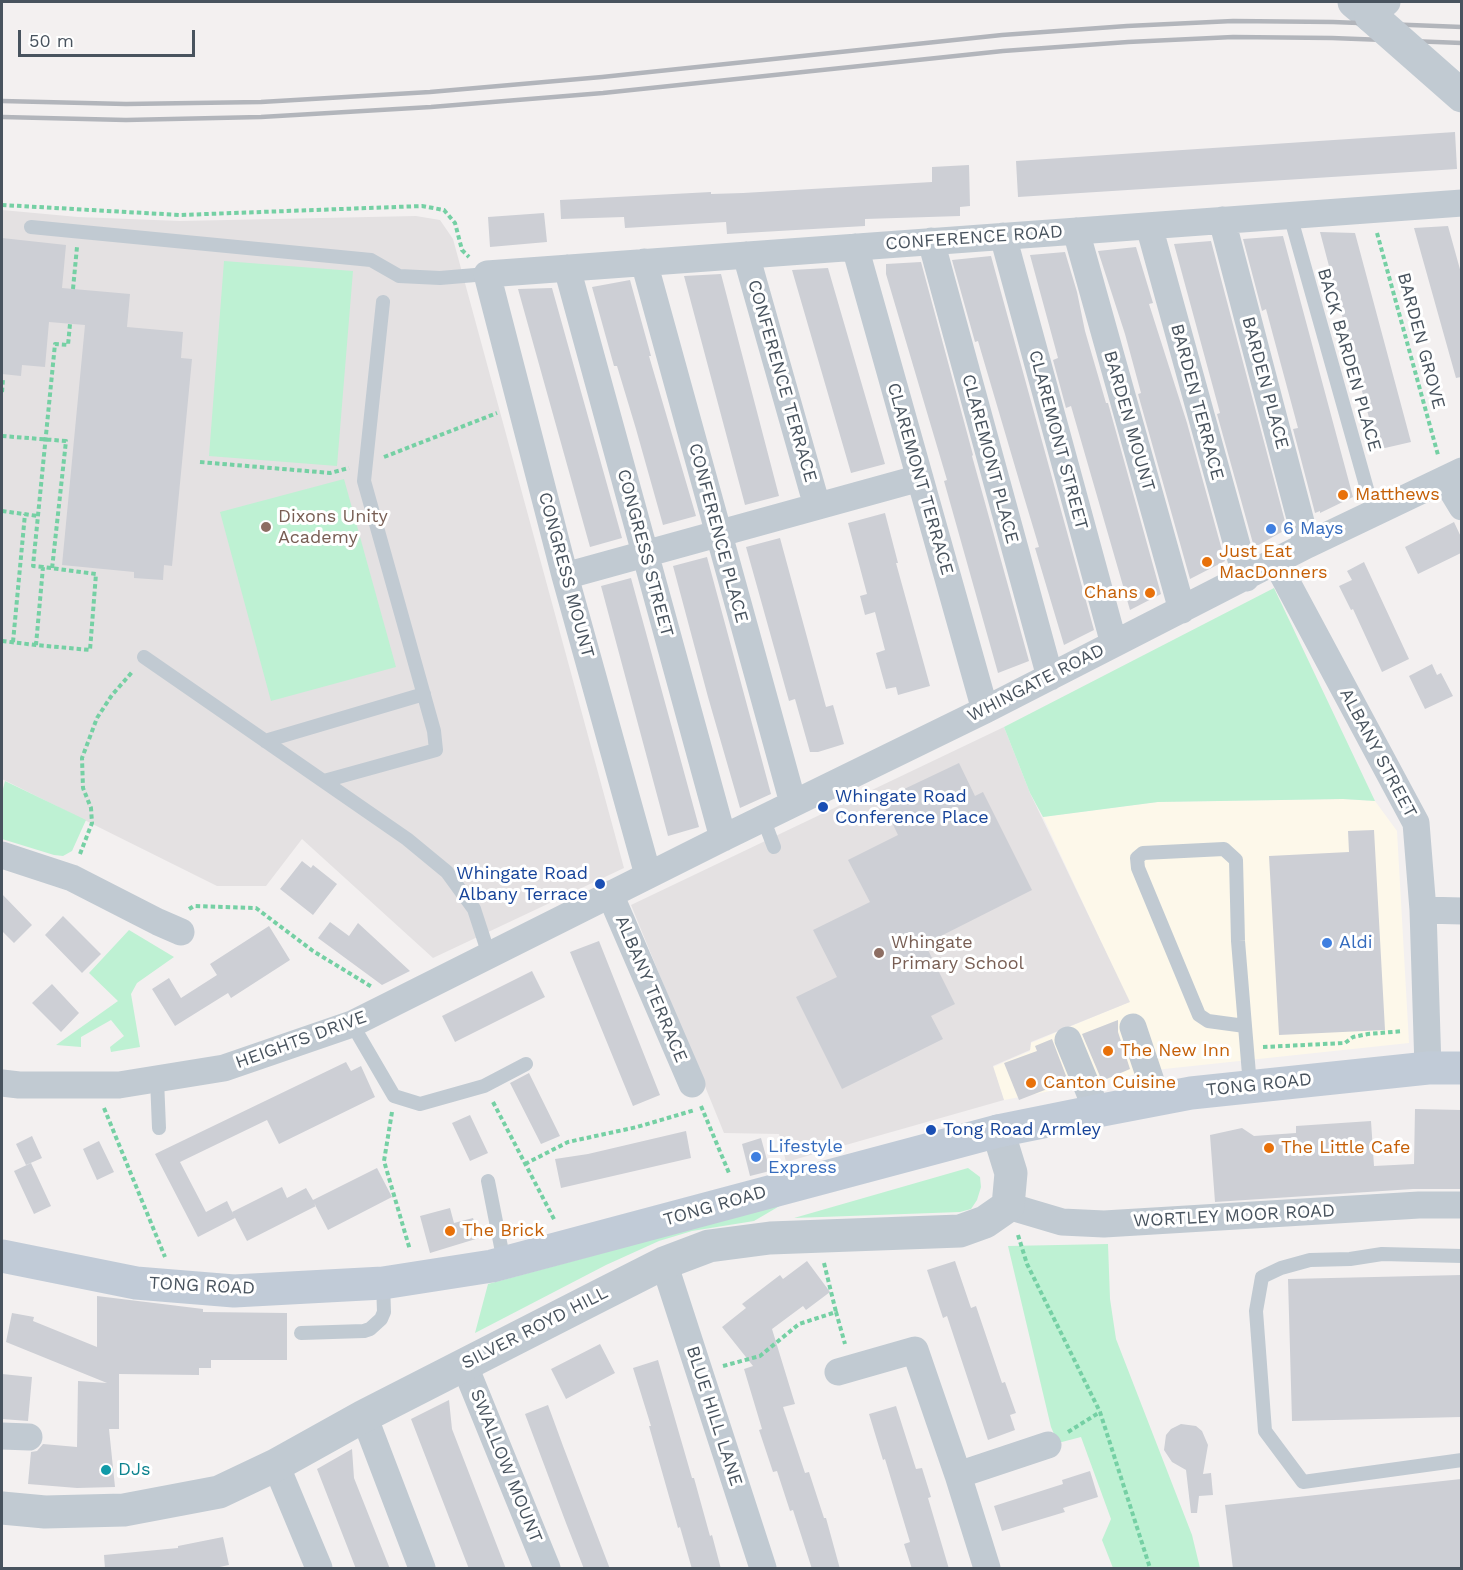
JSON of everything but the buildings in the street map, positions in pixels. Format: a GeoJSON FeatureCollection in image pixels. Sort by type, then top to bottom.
{"type":"FeatureCollection","features":[{"type":"Feature","properties":{"kind":"main road","name":"TONG ROAD"},"geometry":{"type":"LineString","coordinates":[[2,1256],[136,1283],[234,1291],[383,1282],[504,1262],[998,1131],[1157,1099],[1250,1086],[1428,1068],[1461,1068]]}},
{"type":"Feature","properties":{"kind":"street"},"geometry":{"type":"LineString","coordinates":[[1371,6],[1461,96]]}},
{"type":"Feature","properties":{"kind":"street","name":"CONFERENCE ROAD"},"geometry":{"type":"LineString","coordinates":[[487,274],[1461,204]]}},
{"type":"Feature","properties":{"kind":"street","name":"BARDEN PLACE"},"geometry":{"type":"LineString","coordinates":[[1222,220],[1307,545]]}},
{"type":"Feature","properties":{"kind":"street","name":"BARDEN TERRACE"},"geometry":{"type":"LineString","coordinates":[[1149,226],[1246,578]]}},
{"type":"Feature","properties":{"kind":"street","name":"BARDEN MOUNT"},"geometry":{"type":"LineString","coordinates":[[1076,231],[1182,610]]}},
{"type":"Feature","properties":{"kind":"street","name":"CLAREMONT STREET"},"geometry":{"type":"LineString","coordinates":[[1003,236],[1114,644]]}},
{"type":"Feature","properties":{"kind":"street","name":"CLAREMONT PLACE"},"geometry":{"type":"LineString","coordinates":[[931,241],[1050,677]]}},
{"type":"Feature","properties":{"kind":"street","name":"CLAREMONT TERRACE"},"geometry":{"type":"LineString","coordinates":[[855,247],[985,710]]}},
{"type":"Feature","properties":{"kind":"street","name":"CONFERENCE TERRACE"},"geometry":{"type":"LineString","coordinates":[[746,255],[817,507]]}},
{"type":"Feature","properties":{"kind":"street","name":"CONFERENCE PLACE"},"geometry":{"type":"LineString","coordinates":[[644,262],[793,803]]}},
{"type":"Feature","properties":{"kind":"street","name":"CONGRESS STREET"},"geometry":{"type":"LineString","coordinates":[[567,268],[723,838]]}},
{"type":"Feature","properties":{"kind":"street","name":"CONGRESS MOUNT"},"geometry":{"type":"LineString","coordinates":[[487,274],[565,576],[648,875]]}},
{"type":"Feature","properties":{"kind":"street"},"geometry":{"type":"LineString","coordinates":[[1453,475],[1461,507]]}},
{"type":"Feature","properties":{"kind":"street","name":"WHINGATE ROAD"},"geometry":{"type":"LineString","coordinates":[[610,894],[985,710],[1307,545],[1453,475]]}},
{"type":"Feature","properties":{"kind":"street"},"geometry":{"type":"LineString","coordinates":[[565,576],[920,478]]}},
{"type":"Feature","properties":{"kind":"street","name":"ALBANY STREET"},"geometry":{"type":"LineString","coordinates":[[1276,562],[1416,823],[1423,910],[1428,1068]]}},
{"type":"Feature","properties":{"kind":"street"},"geometry":{"type":"LineString","coordinates":[[2,855],[72,878],[170,927]]}},
{"type":"Feature","properties":{"kind":"street","name":"HEIGHTS DRIVE"},"geometry":{"type":"LineString","coordinates":[[2,1083],[119,1085],[224,1068],[352,1024],[610,894]]}},
{"type":"Feature","properties":{"kind":"street","name":"ALBANY TERRACE"},"geometry":{"type":"LineString","coordinates":[[610,894],[697,1096]]}},
{"type":"Feature","properties":{"kind":"street"},"geometry":{"type":"LineString","coordinates":[[1423,910],[1461,911]]}},
{"type":"Feature","properties":{"kind":"street"},"geometry":{"type":"LineString","coordinates":[[1133,1027],[1157,1099]]}},
{"type":"Feature","properties":{"kind":"street"},"geometry":{"type":"LineString","coordinates":[[1068,1040],[1097,1111]]}},
{"type":"Feature","properties":{"kind":"street"},"geometry":{"type":"LineString","coordinates":[[998,1131],[1011,1173],[1008,1206]]}},
{"type":"Feature","properties":{"kind":"street","name":"WORTLEY MOOR ROAD"},"geometry":{"type":"LineString","coordinates":[[1008,1206],[1062,1222],[1104,1224],[1419,1205],[1461,1205]]}},
{"type":"Feature","properties":{"kind":"street","name":"SILVER ROYD HILL"},"geometry":{"type":"LineString","coordinates":[[2,1508],[45,1512],[124,1510],[219,1492],[276,1465],[364,1416],[664,1263],[709,1246],[770,1238],[960,1231],[985,1222],[1008,1206]]}},
{"type":"Feature","properties":{"kind":"street","name":"BLUE HILL LANE"},"geometry":{"type":"LineString","coordinates":[[664,1263],[764,1569]]}},
{"type":"Feature","properties":{"kind":"street"},"geometry":{"type":"LineString","coordinates":[[845,1370],[915,1350],[958,1475],[987,1569]]}},
{"type":"Feature","properties":{"kind":"street","name":"SWALLOW MOUNT"},"geometry":{"type":"LineString","coordinates":[[464,1364],[547,1569]]}},
{"type":"Feature","properties":{"kind":"street"},"geometry":{"type":"LineString","coordinates":[[364,1416],[422,1569]]}},
{"type":"Feature","properties":{"kind":"street"},"geometry":{"type":"LineString","coordinates":[[2,1436],[29,1437]]}},
{"type":"Feature","properties":{"kind":"street"},"geometry":{"type":"LineString","coordinates":[[958,1475],[1048,1445]]}},
{"type":"Feature","properties":{"kind":"street"},"geometry":{"type":"LineString","coordinates":[[276,1465],[319,1569]]}},
{"type":"Feature","properties":{"kind":"lane","name":"BACK BARDEN PLACE"},"geometry":{"type":"LineString","coordinates":[[1290,215],[1374,514]]}},
{"type":"Feature","properties":{"kind":"lane"},"geometry":{"type":"LineString","coordinates":[[31,227],[372,260],[399,276],[440,278],[487,274]]}},
{"type":"Feature","properties":{"kind":"lane"},"geometry":{"type":"LineString","coordinates":[[324,781],[436,750],[434,731],[364,481],[383,302]]}},
{"type":"Feature","properties":{"kind":"lane"},"geometry":{"type":"LineString","coordinates":[[144,657],[407,839],[447,872],[474,909],[489,955]]}},
{"type":"Feature","properties":{"kind":"lane"},"geometry":{"type":"LineString","coordinates":[[265,741],[424,694]]}},
{"type":"Feature","properties":{"kind":"lane"},"geometry":{"type":"LineString","coordinates":[[763,818],[774,848]]}},
{"type":"Feature","properties":{"kind":"lane"},"geometry":{"type":"LineString","coordinates":[[1245,1026],[1208,1021],[1199,1016],[1138,868],[1137,858],[1143,853],[1224,849],[1236,860],[1238,941],[1250,1086]]}},
{"type":"Feature","properties":{"kind":"lane"},"geometry":{"type":"LineString","coordinates":[[352,1024],[394,1096],[420,1104],[484,1086],[526,1064]]}},
{"type":"Feature","properties":{"kind":"lane"},"geometry":{"type":"LineString","coordinates":[[157,1079],[159,1128]]}},
{"type":"Feature","properties":{"kind":"lane"},"geometry":{"type":"LineString","coordinates":[[488,1181],[504,1262]]}},
{"type":"Feature","properties":{"kind":"lane"},"geometry":{"type":"LineString","coordinates":[[1461,1256],[1382,1254],[1350,1259],[1310,1260],[1281,1268],[1262,1277],[1256,1311],[1264,1431],[1303,1482],[1461,1460]]}},
{"type":"Feature","properties":{"kind":"lane"},"geometry":{"type":"LineString","coordinates":[[301,1333],[370,1329],[381,1319],[384,1312],[383,1282]]}},
{"type":"Feature","properties":{"kind":"path"},"geometry":{"type":"LineString","coordinates":[[2,205],[180,215],[422,206],[444,210],[455,223],[462,250],[487,274]]}},
{"type":"Feature","properties":{"kind":"path","name":"BARDEN GROVE"},"geometry":{"type":"LineString","coordinates":[[1371,210],[1453,475]]}},
{"type":"Feature","properties":{"kind":"path"},"geometry":{"type":"LineString","coordinates":[[73,289],[78,232]]}},
{"type":"Feature","properties":{"kind":"path"},"geometry":{"type":"LineString","coordinates":[[2,641],[90,650],[96,574],[33,566],[55,344],[68,345],[70,324]]}},
{"type":"Feature","properties":{"kind":"path"},"geometry":{"type":"LineString","coordinates":[[2,392],[3,379]]}},
{"type":"Feature","properties":{"kind":"path"},"geometry":{"type":"LineString","coordinates":[[2,436],[66,441],[52,569]]}},
{"type":"Feature","properties":{"kind":"path"},"geometry":{"type":"LineString","coordinates":[[2,512],[38,516]]}},
{"type":"Feature","properties":{"kind":"path"},"geometry":{"type":"LineString","coordinates":[[13,642],[25,514]]}},
{"type":"Feature","properties":{"kind":"path"},"geometry":{"type":"LineString","coordinates":[[36,645],[43,567]]}},
{"type":"Feature","properties":{"kind":"path"},"geometry":{"type":"LineString","coordinates":[[72,878],[92,823],[91,808],[83,788],[82,758],[97,718],[112,695],[144,657]]}},
{"type":"Feature","properties":{"kind":"path"},"geometry":{"type":"LineString","coordinates":[[170,927],[194,906],[256,908],[313,951],[396,1002]]}},
{"type":"Feature","properties":{"kind":"path"},"geometry":{"type":"LineString","coordinates":[[1247,1047],[1345,1043],[1353,1037],[1368,1034],[1426,1030]]}},
{"type":"Feature","properties":{"kind":"path"},"geometry":{"type":"LineString","coordinates":[[95,1085],[177,1286]]}},
{"type":"Feature","properties":{"kind":"path"},"geometry":{"type":"LineString","coordinates":[[484,1086],[568,1246]]}},
{"type":"Feature","properties":{"kind":"path"},"geometry":{"type":"LineString","coordinates":[[394,1096],[384,1161],[417,1277]]}},
{"type":"Feature","properties":{"kind":"path"},"geometry":{"type":"LineString","coordinates":[[525,1164],[568,1142],[638,1127],[697,1096],[740,1199]]}},
{"type":"Feature","properties":{"kind":"path"},"geometry":{"type":"LineString","coordinates":[[1008,1206],[1027,1264],[1100,1412],[1150,1569]]}},
{"type":"Feature","properties":{"kind":"path"},"geometry":{"type":"LineString","coordinates":[[817,1236],[836,1312],[845,1370]]}},
{"type":"Feature","properties":{"kind":"path"},"geometry":{"type":"LineString","coordinates":[[699,1372],[760,1356],[799,1324],[836,1312]]}},
{"type":"Feature","properties":{"kind":"path"},"geometry":{"type":"LineString","coordinates":[[1048,1445],[1100,1412]]}},
{"type":"Feature","properties":{"kind":"shaded area","name":"Dixons Unity Academy"},"geometry":{"type":"Polygon","coordinates":[[[2,210],[78,217],[180,221],[416,216],[440,220],[453,239],[624,868],[433,958],[302,839],[266,886],[217,886],[2,779],[2,210]]]}},
{"type":"Feature","properties":{"kind":"shaded area","name":"Whingate Primary School"},"geometry":{"type":"Polygon","coordinates":[[[1004,727],[1030,793],[1130,1002],[1031,1042],[1030,1050],[993,1066],[1004,1100],[786,1162],[779,1134],[724,1133],[631,905],[1004,727]]]}},
{"type":"Feature","properties":{"kind":"shaded area"},"geometry":{"type":"Polygon","coordinates":[[[1343,799],[1375,801],[1397,831],[1409,1043],[1164,1069],[1004,1100],[993,1067],[1030,1051],[1031,1043],[1129,1002],[1043,817],[1158,802],[1343,799]]]}},
{"type":"Feature","properties":{"kind":"green space"},"geometry":{"type":"Polygon","coordinates":[[[224,261],[353,271],[337,466],[209,456],[224,261]]]}},
{"type":"Feature","properties":{"kind":"green space"},"geometry":{"type":"Polygon","coordinates":[[[344,479],[396,667],[271,701],[220,512],[344,479]]]}},
{"type":"Feature","properties":{"kind":"green space"},"geometry":{"type":"Polygon","coordinates":[[[1274,588],[1375,801],[1343,799],[1158,802],[1043,817],[1030,793],[1004,727],[1274,588]]]}},
{"type":"Feature","properties":{"kind":"green space"},"geometry":{"type":"Polygon","coordinates":[[[5,781],[86,820],[72,851],[63,856],[54,855],[2,839],[2,793],[5,781]]]}},
{"type":"Feature","properties":{"kind":"green space"},"geometry":{"type":"Polygon","coordinates":[[[129,930],[174,957],[137,983],[131,994],[140,1047],[111,1052],[110,1047],[124,1036],[111,1020],[81,1037],[81,1047],[56,1045],[118,1001],[89,973],[129,930]]]}},
{"type":"Feature","properties":{"kind":"green space"},"geometry":{"type":"Polygon","coordinates":[[[968,1168],[980,1177],[981,1187],[971,1209],[960,1212],[794,1218],[968,1168]]]}},
{"type":"Feature","properties":{"kind":"green space"},"geometry":{"type":"Polygon","coordinates":[[[783,1204],[754,1221],[692,1231],[659,1241],[606,1265],[475,1333],[488,1284],[783,1204]]]}},
{"type":"Feature","properties":{"kind":"green space"},"geometry":{"type":"Polygon","coordinates":[[[1108,1244],[1110,1299],[1116,1339],[1192,1535],[1200,1568],[1113,1568],[1102,1540],[1111,1519],[1081,1437],[1058,1443],[1051,1427],[1008,1246],[1108,1244]]]}},
{"type":"Feature","properties":{"kind":"railway"},"geometry":{"type":"LineString","coordinates":[[2,101],[126,104],[261,102],[430,92],[602,77],[1002,35],[1127,26],[1233,21],[1462,27]]}},
{"type":"Feature","properties":{"kind":"railway"},"geometry":{"type":"LineString","coordinates":[[2,117],[126,120],[261,117],[431,107],[603,93],[1003,51],[1128,42],[1233,37],[1462,43]]}},
{"type":"Feature","properties":{"kind":"place","name":"Matthews"},"geometry":{"type":"Point","coordinates":[1343,495]}},
{"type":"Feature","properties":{"kind":"place","name":"Dixons Unity Academy"},"geometry":{"type":"Point","coordinates":[266,527]}},
{"type":"Feature","properties":{"kind":"place","name":"6 Mays"},"geometry":{"type":"Point","coordinates":[1271,529]}},
{"type":"Feature","properties":{"kind":"place","name":"Just Eat MacDonners"},"geometry":{"type":"Point","coordinates":[1207,562]}},
{"type":"Feature","properties":{"kind":"place","name":"Chans"},"geometry":{"type":"Point","coordinates":[1150,593]}},
{"type":"Feature","properties":{"kind":"place","name":"Whingate Road Conference Place"},"geometry":{"type":"Point","coordinates":[823,807]}},
{"type":"Feature","properties":{"kind":"place","name":"Whingate Road Albany Terrace"},"geometry":{"type":"Point","coordinates":[600,884]}},
{"type":"Feature","properties":{"kind":"place","name":"Aldi"},"geometry":{"type":"Point","coordinates":[1327,943]}},
{"type":"Feature","properties":{"kind":"place","name":"Whingate Primary School"},"geometry":{"type":"Point","coordinates":[879,953]}},
{"type":"Feature","properties":{"kind":"place","name":"The New Inn"},"geometry":{"type":"Point","coordinates":[1108,1051]}},
{"type":"Feature","properties":{"kind":"place","name":"Canton Cuisine"},"geometry":{"type":"Point","coordinates":[1031,1083]}},
{"type":"Feature","properties":{"kind":"place","name":"Tong Road Armley"},"geometry":{"type":"Point","coordinates":[931,1130]}},
{"type":"Feature","properties":{"kind":"place","name":"The Little Cafe"},"geometry":{"type":"Point","coordinates":[1269,1148]}},
{"type":"Feature","properties":{"kind":"place","name":"Lifestyle Express"},"geometry":{"type":"Point","coordinates":[756,1157]}},
{"type":"Feature","properties":{"kind":"place","name":"The Brick"},"geometry":{"type":"Point","coordinates":[450,1231]}},
{"type":"Feature","properties":{"kind":"place","name":"DJs"},"geometry":{"type":"Point","coordinates":[106,1470]}}]}
